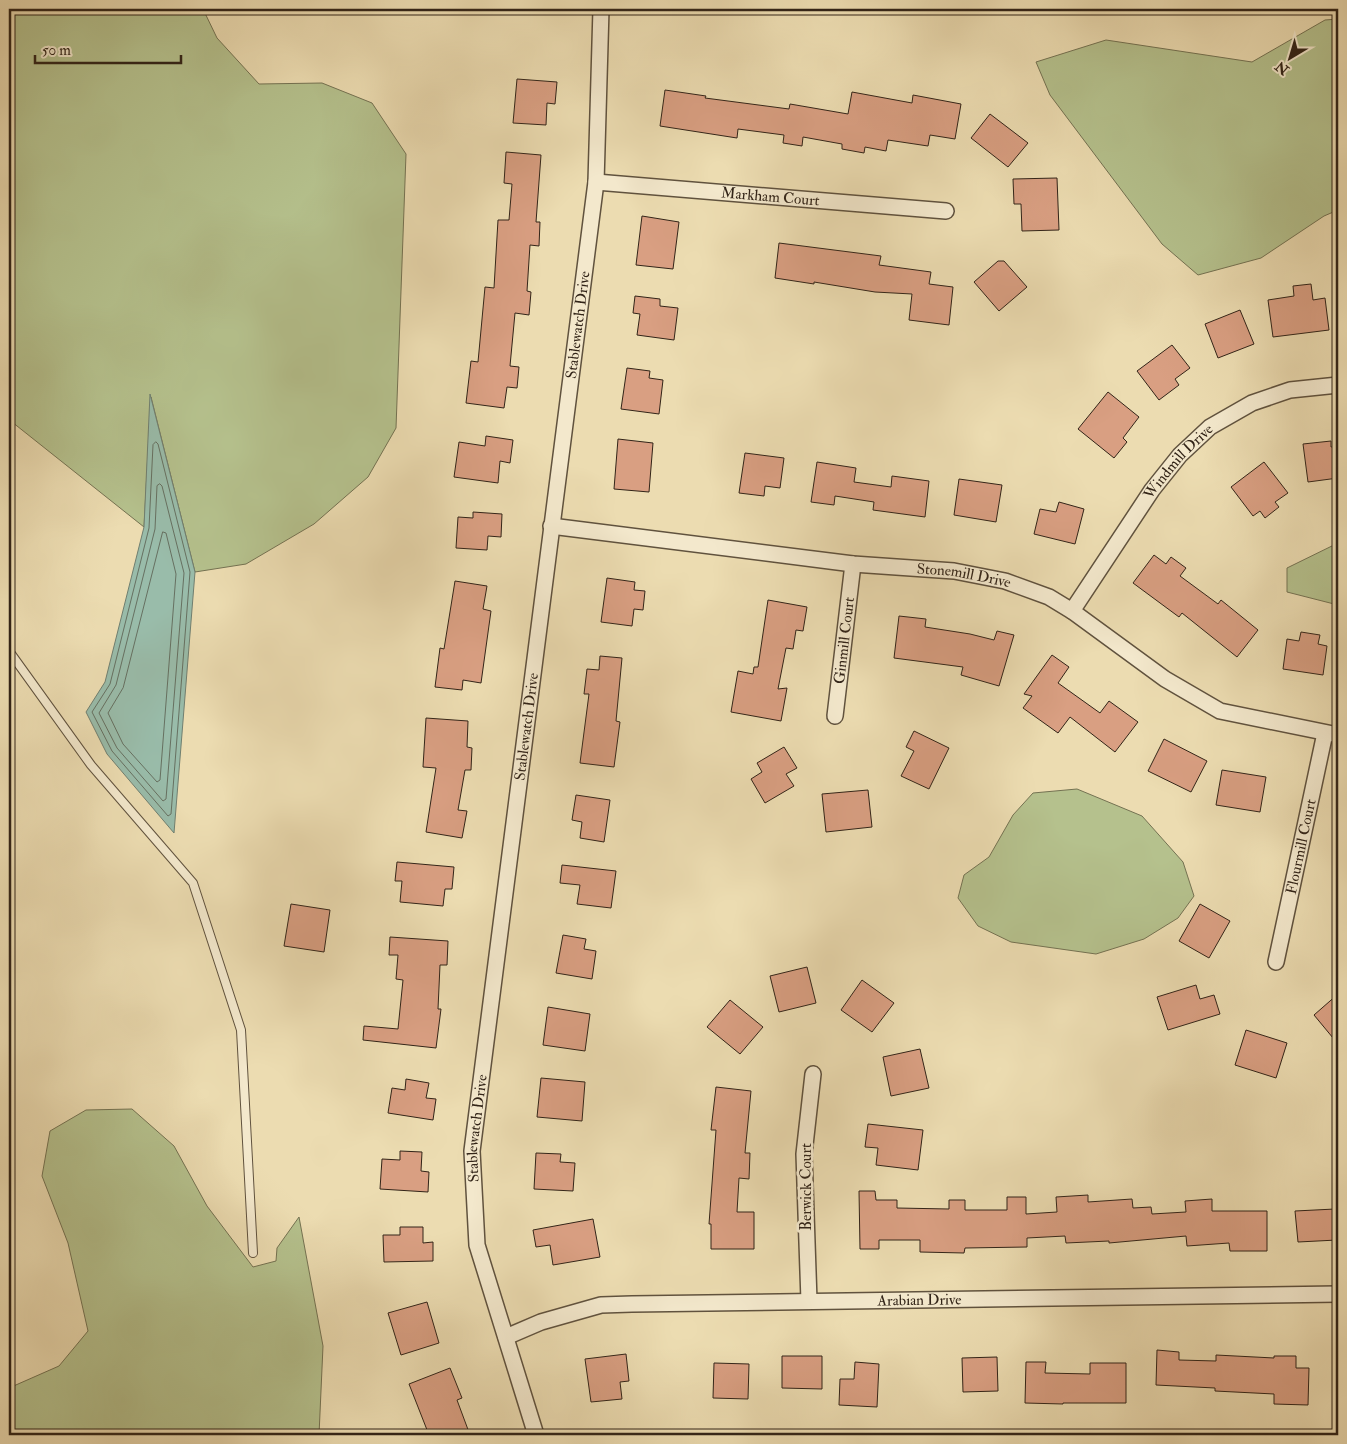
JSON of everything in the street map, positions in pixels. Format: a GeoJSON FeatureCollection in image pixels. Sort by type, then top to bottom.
{"type":"FeatureCollection","features":[{"type":"Feature","properties":{"kind":"street","name":"Stablewatch Drive"},"geometry":{"type":"LineString","coordinates":[[536,1435],[477,1245],[472,1151],[596,182],[601,9]]}},
{"type":"Feature","properties":{"kind":"street","name":"Markham Court"},"geometry":{"type":"LineString","coordinates":[[596,182],[946,211]]}},
{"type":"Feature","properties":{"kind":"street","name":"Windmill Drive"},"geometry":{"type":"LineString","coordinates":[[1072,611],[1152,490],[1180,455],[1210,427],[1252,403],[1290,390],[1338,385]]}},
{"type":"Feature","properties":{"kind":"street","name":"Stonemill Drive"},"geometry":{"type":"LineString","coordinates":[[551,526],[853,564],[954,571],[1006,581],[1049,597],[1072,611],[1166,679],[1220,711],[1332,734]]}},
{"type":"Feature","properties":{"kind":"street","name":"Ginmill Court"},"geometry":{"type":"LineString","coordinates":[[835,716],[853,564]]}},
{"type":"Feature","properties":{"kind":"street","name":"Flourmill Court"},"geometry":{"type":"LineString","coordinates":[[1276,962],[1332,734]]}},
{"type":"Feature","properties":{"kind":"street","name":"Berwick Court"},"geometry":{"type":"LineString","coordinates":[[809,1301],[804,1154],[813,1074]]}},
{"type":"Feature","properties":{"kind":"street","name":"Arabian Drive"},"geometry":{"type":"LineString","coordinates":[[506,1337],[541,1322],[601,1306],[809,1301],[1338,1294]]}},
{"type":"Feature","properties":{"kind":"lane"},"geometry":{"type":"LineString","coordinates":[[9,651],[92,765],[193,883],[241,1030],[253,1253]]}},
{"type":"Feature","properties":{"kind":"green space"},"geometry":{"type":"Polygon","coordinates":[[[9,9],[203,9],[217,38],[259,84],[322,83],[372,103],[406,154],[396,428],[368,477],[314,524],[246,564],[195,572],[151,397],[144,527],[12,422],[9,417],[9,9]]]}},
{"type":"Feature","properties":{"kind":"green space"},"geometry":{"type":"Polygon","coordinates":[[[1338,19],[1338,210],[1324,216],[1261,258],[1198,275],[1162,244],[1050,95],[1036,62],[1106,40],[1252,62],[1325,20],[1338,19]]]}},
{"type":"Feature","properties":{"kind":"green space"},"geometry":{"type":"Polygon","coordinates":[[[1338,543],[1338,605],[1287,592],[1287,568],[1338,543]]]}},
{"type":"Feature","properties":{"kind":"green space"},"geometry":{"type":"Polygon","coordinates":[[[1077,789],[1142,816],[1183,862],[1194,896],[1178,918],[1144,939],[1096,954],[1011,942],[978,926],[958,898],[964,875],[989,857],[1013,815],[1033,793],[1077,789]]]}},
{"type":"Feature","properties":{"kind":"green space"},"geometry":{"type":"Polygon","coordinates":[[[132,1109],[174,1146],[207,1206],[253,1267],[276,1261],[277,1248],[299,1217],[323,1346],[319,1435],[9,1435],[9,1388],[59,1366],[88,1331],[68,1243],[42,1176],[50,1131],[86,1110],[132,1109]]]}},
{"type":"Feature","properties":{"kind":"water"},"geometry":{"type":"Polygon","coordinates":[[[150,394],[195,572],[174,833],[107,754],[86,712],[105,682],[144,527],[150,394]]]}},
{"type":"Feature","properties":{"kind":"building"},"geometry":{"type":"Polygon","coordinates":[[[517,79],[557,82],[555,104],[547,103],[546,125],[513,123],[517,79]]]}},
{"type":"Feature","properties":{"kind":"building"},"geometry":{"type":"Polygon","coordinates":[[[665,90],[706,96],[705,98],[789,109],[790,104],[848,114],[852,92],[912,103],[913,95],[961,104],[955,139],[930,135],[928,146],[888,140],[886,151],[865,147],[864,153],[842,149],[842,144],[803,137],[802,146],[783,143],[784,135],[738,129],[737,138],[660,126],[665,90]]]}},
{"type":"Feature","properties":{"kind":"building"},"geometry":{"type":"Polygon","coordinates":[[[990,114],[1028,143],[1008,167],[971,138],[990,114]]]}},
{"type":"Feature","properties":{"kind":"building"},"geometry":{"type":"Polygon","coordinates":[[[506,152],[541,155],[536,222],[540,222],[539,246],[530,245],[527,291],[531,292],[529,315],[515,313],[510,366],[519,367],[517,388],[507,387],[504,408],[466,403],[471,361],[478,362],[485,287],[494,288],[498,220],[509,220],[512,184],[504,183],[506,152]]]}},
{"type":"Feature","properties":{"kind":"building"},"geometry":{"type":"Polygon","coordinates":[[[1057,178],[1059,230],[1022,231],[1021,204],[1014,204],[1013,179],[1057,178]]]}},
{"type":"Feature","properties":{"kind":"building"},"geometry":{"type":"Polygon","coordinates":[[[642,216],[679,222],[673,269],[636,265],[642,216]]]}},
{"type":"Feature","properties":{"kind":"building"},"geometry":{"type":"Polygon","coordinates":[[[779,243],[881,256],[879,265],[931,272],[929,284],[953,287],[949,325],[909,320],[912,294],[875,292],[775,278],[779,243]]]}},
{"type":"Feature","properties":{"kind":"building"},"geometry":{"type":"Polygon","coordinates":[[[998,261],[1004,261],[1027,287],[999,311],[974,282],[998,261]]]}},
{"type":"Feature","properties":{"kind":"building"},"geometry":{"type":"Polygon","coordinates":[[[1311,284],[1313,300],[1325,298],[1329,330],[1273,337],[1268,300],[1294,296],[1293,286],[1311,284]]]}},
{"type":"Feature","properties":{"kind":"building"},"geometry":{"type":"Polygon","coordinates":[[[635,296],[660,299],[660,306],[678,308],[674,340],[637,335],[640,314],[633,313],[635,296]]]}},
{"type":"Feature","properties":{"kind":"building"},"geometry":{"type":"Polygon","coordinates":[[[1240,310],[1254,344],[1218,358],[1205,324],[1240,310]]]}},
{"type":"Feature","properties":{"kind":"building"},"geometry":{"type":"Polygon","coordinates":[[[1172,345],[1190,368],[1175,379],[1179,385],[1159,400],[1137,371],[1172,345]]]}},
{"type":"Feature","properties":{"kind":"building"},"geometry":{"type":"Polygon","coordinates":[[[627,368],[650,371],[649,378],[663,380],[659,414],[621,409],[627,368]]]}},
{"type":"Feature","properties":{"kind":"building"},"geometry":{"type":"Polygon","coordinates":[[[1108,392],[1139,417],[1123,438],[1127,442],[1114,458],[1078,429],[1108,392]]]}},
{"type":"Feature","properties":{"kind":"building"},"geometry":{"type":"Polygon","coordinates":[[[486,436],[513,440],[510,463],[500,461],[498,483],[454,477],[459,442],[485,446],[486,436]]]}},
{"type":"Feature","properties":{"kind":"building"},"geometry":{"type":"Polygon","coordinates":[[[618,439],[653,443],[649,492],[614,489],[618,439]]]}},
{"type":"Feature","properties":{"kind":"building"},"geometry":{"type":"Polygon","coordinates":[[[1331,441],[1331,447],[1338,446],[1338,478],[1308,482],[1303,444],[1331,441]]]}},
{"type":"Feature","properties":{"kind":"building"},"geometry":{"type":"Polygon","coordinates":[[[745,453],[784,458],[780,488],[765,486],[764,496],[739,493],[745,453]]]}},
{"type":"Feature","properties":{"kind":"building"},"geometry":{"type":"Polygon","coordinates":[[[817,462],[856,468],[854,482],[891,487],[892,476],[929,481],[925,517],[873,510],[874,502],[835,496],[834,505],[811,502],[817,462]]]}},
{"type":"Feature","properties":{"kind":"building"},"geometry":{"type":"Polygon","coordinates":[[[1264,462],[1288,493],[1275,502],[1279,507],[1265,518],[1260,511],[1253,516],[1231,487],[1264,462]]]}},
{"type":"Feature","properties":{"kind":"building"},"geometry":{"type":"Polygon","coordinates":[[[959,479],[1002,485],[996,522],[954,515],[959,479]]]}},
{"type":"Feature","properties":{"kind":"building"},"geometry":{"type":"Polygon","coordinates":[[[1059,502],[1084,509],[1075,544],[1034,534],[1040,509],[1056,512],[1059,502]]]}},
{"type":"Feature","properties":{"kind":"building"},"geometry":{"type":"Polygon","coordinates":[[[473,512],[502,514],[501,537],[488,536],[487,550],[456,548],[458,517],[473,518],[473,512]]]}},
{"type":"Feature","properties":{"kind":"building"},"geometry":{"type":"Polygon","coordinates":[[[1154,555],[1166,564],[1171,557],[1186,568],[1180,576],[1218,604],[1221,600],[1258,630],[1237,657],[1182,613],[1179,617],[1133,583],[1154,555]]]}},
{"type":"Feature","properties":{"kind":"building"},"geometry":{"type":"Polygon","coordinates":[[[607,578],[635,582],[634,590],[645,591],[643,610],[634,609],[632,626],[601,622],[607,578]]]}},
{"type":"Feature","properties":{"kind":"building"},"geometry":{"type":"Polygon","coordinates":[[[455,581],[487,586],[483,609],[491,611],[481,683],[463,680],[462,690],[435,687],[440,648],[444,649],[455,581]]]}},
{"type":"Feature","properties":{"kind":"building"},"geometry":{"type":"Polygon","coordinates":[[[768,600],[807,607],[803,631],[796,630],[793,649],[786,648],[778,689],[787,688],[781,721],[731,712],[738,671],[753,674],[754,667],[758,667],[768,600]]]}},
{"type":"Feature","properties":{"kind":"building"},"geometry":{"type":"Polygon","coordinates":[[[899,616],[926,619],[925,627],[994,640],[997,631],[1014,635],[999,686],[961,675],[963,667],[894,658],[899,616]]]}},
{"type":"Feature","properties":{"kind":"building"},"geometry":{"type":"Polygon","coordinates":[[[1301,632],[1320,635],[1318,644],[1327,646],[1323,675],[1283,669],[1287,639],[1299,641],[1301,632]]]}},
{"type":"Feature","properties":{"kind":"building"},"geometry":{"type":"Polygon","coordinates":[[[1052,655],[1069,667],[1058,683],[1100,713],[1109,701],[1138,722],[1115,752],[1070,717],[1058,733],[1023,708],[1032,696],[1024,694],[1052,655]]]}},
{"type":"Feature","properties":{"kind":"building"},"geometry":{"type":"Polygon","coordinates":[[[600,656],[622,658],[616,721],[620,722],[614,767],[580,763],[589,694],[584,694],[587,669],[599,670],[600,656]]]}},
{"type":"Feature","properties":{"kind":"building"},"geometry":{"type":"Polygon","coordinates":[[[426,718],[468,721],[467,747],[472,748],[471,770],[465,770],[458,810],[467,811],[462,838],[426,832],[436,768],[423,767],[426,718]]]}},
{"type":"Feature","properties":{"kind":"building"},"geometry":{"type":"Polygon","coordinates":[[[914,731],[949,748],[929,789],[901,776],[914,751],[906,747],[914,731]]]}},
{"type":"Feature","properties":{"kind":"building"},"geometry":{"type":"Polygon","coordinates":[[[1164,739],[1207,761],[1191,792],[1148,771],[1164,739]]]}},
{"type":"Feature","properties":{"kind":"building"},"geometry":{"type":"Polygon","coordinates":[[[784,747],[797,768],[786,774],[794,786],[765,803],[751,779],[762,772],[757,763],[784,747]]]}},
{"type":"Feature","properties":{"kind":"building"},"geometry":{"type":"Polygon","coordinates":[[[1222,770],[1266,777],[1260,812],[1216,805],[1222,770]]]}},
{"type":"Feature","properties":{"kind":"building"},"geometry":{"type":"Polygon","coordinates":[[[868,790],[872,827],[826,832],[822,794],[868,790]]]}},
{"type":"Feature","properties":{"kind":"building"},"geometry":{"type":"Polygon","coordinates":[[[576,795],[610,800],[604,842],[580,838],[582,822],[572,820],[576,795]]]}},
{"type":"Feature","properties":{"kind":"building"},"geometry":{"type":"Polygon","coordinates":[[[397,862],[454,867],[452,889],[445,889],[443,906],[400,902],[402,881],[395,881],[397,862]]]}},
{"type":"Feature","properties":{"kind":"building"},"geometry":{"type":"Polygon","coordinates":[[[562,865],[616,871],[611,908],[577,904],[580,885],[560,883],[562,865]]]}},
{"type":"Feature","properties":{"kind":"building"},"geometry":{"type":"Polygon","coordinates":[[[291,904],[330,910],[324,952],[284,946],[291,904]]]}},
{"type":"Feature","properties":{"kind":"building"},"geometry":{"type":"Polygon","coordinates":[[[1200,904],[1230,921],[1209,958],[1179,941],[1200,904]]]}},
{"type":"Feature","properties":{"kind":"building"},"geometry":{"type":"Polygon","coordinates":[[[563,935],[586,939],[584,949],[596,951],[592,979],[556,973],[563,935]]]}},
{"type":"Feature","properties":{"kind":"building"},"geometry":{"type":"Polygon","coordinates":[[[390,937],[448,941],[447,965],[440,965],[438,1009],[441,1009],[436,1048],[363,1040],[364,1026],[398,1029],[403,980],[396,979],[398,955],[389,955],[390,937]]]}},
{"type":"Feature","properties":{"kind":"building"},"geometry":{"type":"Polygon","coordinates":[[[807,967],[816,1003],[779,1012],[770,976],[807,967]]]}},
{"type":"Feature","properties":{"kind":"building"},"geometry":{"type":"Polygon","coordinates":[[[862,980],[894,1003],[872,1032],[841,1010],[862,980]]]}},
{"type":"Feature","properties":{"kind":"building"},"geometry":{"type":"Polygon","coordinates":[[[1196,985],[1200,999],[1214,995],[1220,1014],[1168,1030],[1157,997],[1196,985]]]}},
{"type":"Feature","properties":{"kind":"building"},"geometry":{"type":"Polygon","coordinates":[[[1338,994],[1338,1044],[1314,1015],[1338,994]]]}},
{"type":"Feature","properties":{"kind":"building"},"geometry":{"type":"Polygon","coordinates":[[[730,1000],[763,1027],[740,1054],[707,1027],[730,1000]]]}},
{"type":"Feature","properties":{"kind":"building"},"geometry":{"type":"Polygon","coordinates":[[[548,1007],[590,1014],[585,1051],[543,1045],[548,1007]]]}},
{"type":"Feature","properties":{"kind":"building"},"geometry":{"type":"Polygon","coordinates":[[[1246,1030],[1287,1043],[1276,1078],[1235,1065],[1246,1030]]]}},
{"type":"Feature","properties":{"kind":"building"},"geometry":{"type":"Polygon","coordinates":[[[920,1049],[929,1088],[891,1096],[883,1057],[920,1049]]]}},
{"type":"Feature","properties":{"kind":"building"},"geometry":{"type":"Polygon","coordinates":[[[541,1078],[585,1082],[582,1121],[537,1117],[541,1078]]]}},
{"type":"Feature","properties":{"kind":"building"},"geometry":{"type":"Polygon","coordinates":[[[406,1079],[429,1083],[426,1098],[436,1099],[433,1120],[388,1113],[392,1088],[405,1090],[406,1079]]]}},
{"type":"Feature","properties":{"kind":"building"},"geometry":{"type":"Polygon","coordinates":[[[716,1087],[751,1091],[745,1153],[750,1153],[749,1179],[739,1178],[737,1212],[754,1212],[754,1249],[711,1249],[711,1224],[709,1224],[716,1130],[711,1130],[716,1087]]]}},
{"type":"Feature","properties":{"kind":"building"},"geometry":{"type":"Polygon","coordinates":[[[868,1124],[923,1130],[918,1170],[876,1165],[878,1148],[865,1147],[868,1124]]]}},
{"type":"Feature","properties":{"kind":"building"},"geometry":{"type":"Polygon","coordinates":[[[400,1151],[422,1152],[421,1171],[429,1172],[428,1192],[380,1189],[382,1159],[400,1160],[400,1151]]]}},
{"type":"Feature","properties":{"kind":"building"},"geometry":{"type":"Polygon","coordinates":[[[536,1153],[561,1154],[560,1162],[575,1163],[573,1191],[534,1189],[536,1153]]]}},
{"type":"Feature","properties":{"kind":"building"},"geometry":{"type":"Polygon","coordinates":[[[859,1191],[875,1191],[876,1200],[897,1200],[897,1208],[949,1209],[949,1200],[965,1200],[965,1210],[1007,1210],[1007,1197],[1026,1197],[1026,1214],[1057,1212],[1056,1197],[1088,1195],[1088,1202],[1132,1199],[1133,1208],[1151,1207],[1152,1214],[1186,1212],[1185,1201],[1212,1199],[1212,1211],[1267,1211],[1267,1251],[1230,1251],[1229,1243],[1187,1246],[1186,1236],[1109,1243],[1109,1241],[1066,1243],[1065,1236],[1027,1238],[1027,1247],[965,1248],[964,1253],[920,1252],[920,1240],[879,1240],[879,1249],[860,1249],[859,1191]]]}},
{"type":"Feature","properties":{"kind":"building"},"geometry":{"type":"Polygon","coordinates":[[[1335,1209],[1337,1240],[1298,1242],[1295,1211],[1335,1209]]]}},
{"type":"Feature","properties":{"kind":"building"},"geometry":{"type":"Polygon","coordinates":[[[593,1219],[600,1257],[553,1265],[550,1245],[536,1247],[533,1230],[593,1219]]]}},
{"type":"Feature","properties":{"kind":"building"},"geometry":{"type":"Polygon","coordinates":[[[400,1227],[423,1227],[423,1243],[433,1242],[433,1261],[384,1262],[383,1235],[400,1235],[400,1227]]]}},
{"type":"Feature","properties":{"kind":"building"},"geometry":{"type":"Polygon","coordinates":[[[427,1302],[439,1343],[401,1355],[388,1313],[427,1302]]]}},
{"type":"Feature","properties":{"kind":"building"},"geometry":{"type":"Polygon","coordinates":[[[1157,1350],[1179,1352],[1179,1360],[1216,1361],[1216,1355],[1274,1358],[1274,1356],[1296,1356],[1296,1368],[1309,1368],[1308,1405],[1274,1404],[1274,1394],[1156,1385],[1157,1350]]]}},
{"type":"Feature","properties":{"kind":"building"},"geometry":{"type":"Polygon","coordinates":[[[626,1354],[629,1381],[620,1382],[622,1399],[591,1402],[585,1359],[626,1354]]]}},
{"type":"Feature","properties":{"kind":"building"},"geometry":{"type":"Polygon","coordinates":[[[782,1356],[822,1356],[822,1389],[782,1388],[782,1356]]]}},
{"type":"Feature","properties":{"kind":"building"},"geometry":{"type":"Polygon","coordinates":[[[997,1357],[998,1391],[963,1392],[962,1358],[997,1357]]]}},
{"type":"Feature","properties":{"kind":"building"},"geometry":{"type":"Polygon","coordinates":[[[855,1362],[879,1364],[877,1407],[839,1405],[840,1379],[854,1379],[855,1362]]]}},
{"type":"Feature","properties":{"kind":"building"},"geometry":{"type":"Polygon","coordinates":[[[1026,1362],[1046,1362],[1045,1373],[1090,1374],[1090,1363],[1126,1363],[1126,1403],[1025,1403],[1026,1362]]]}},
{"type":"Feature","properties":{"kind":"building"},"geometry":{"type":"Polygon","coordinates":[[[714,1363],[749,1364],[748,1399],[713,1398],[714,1363]]]}},
{"type":"Feature","properties":{"kind":"building"},"geometry":{"type":"Polygon","coordinates":[[[450,1368],[462,1398],[457,1400],[470,1435],[429,1435],[409,1384],[450,1368]]]}}]}
